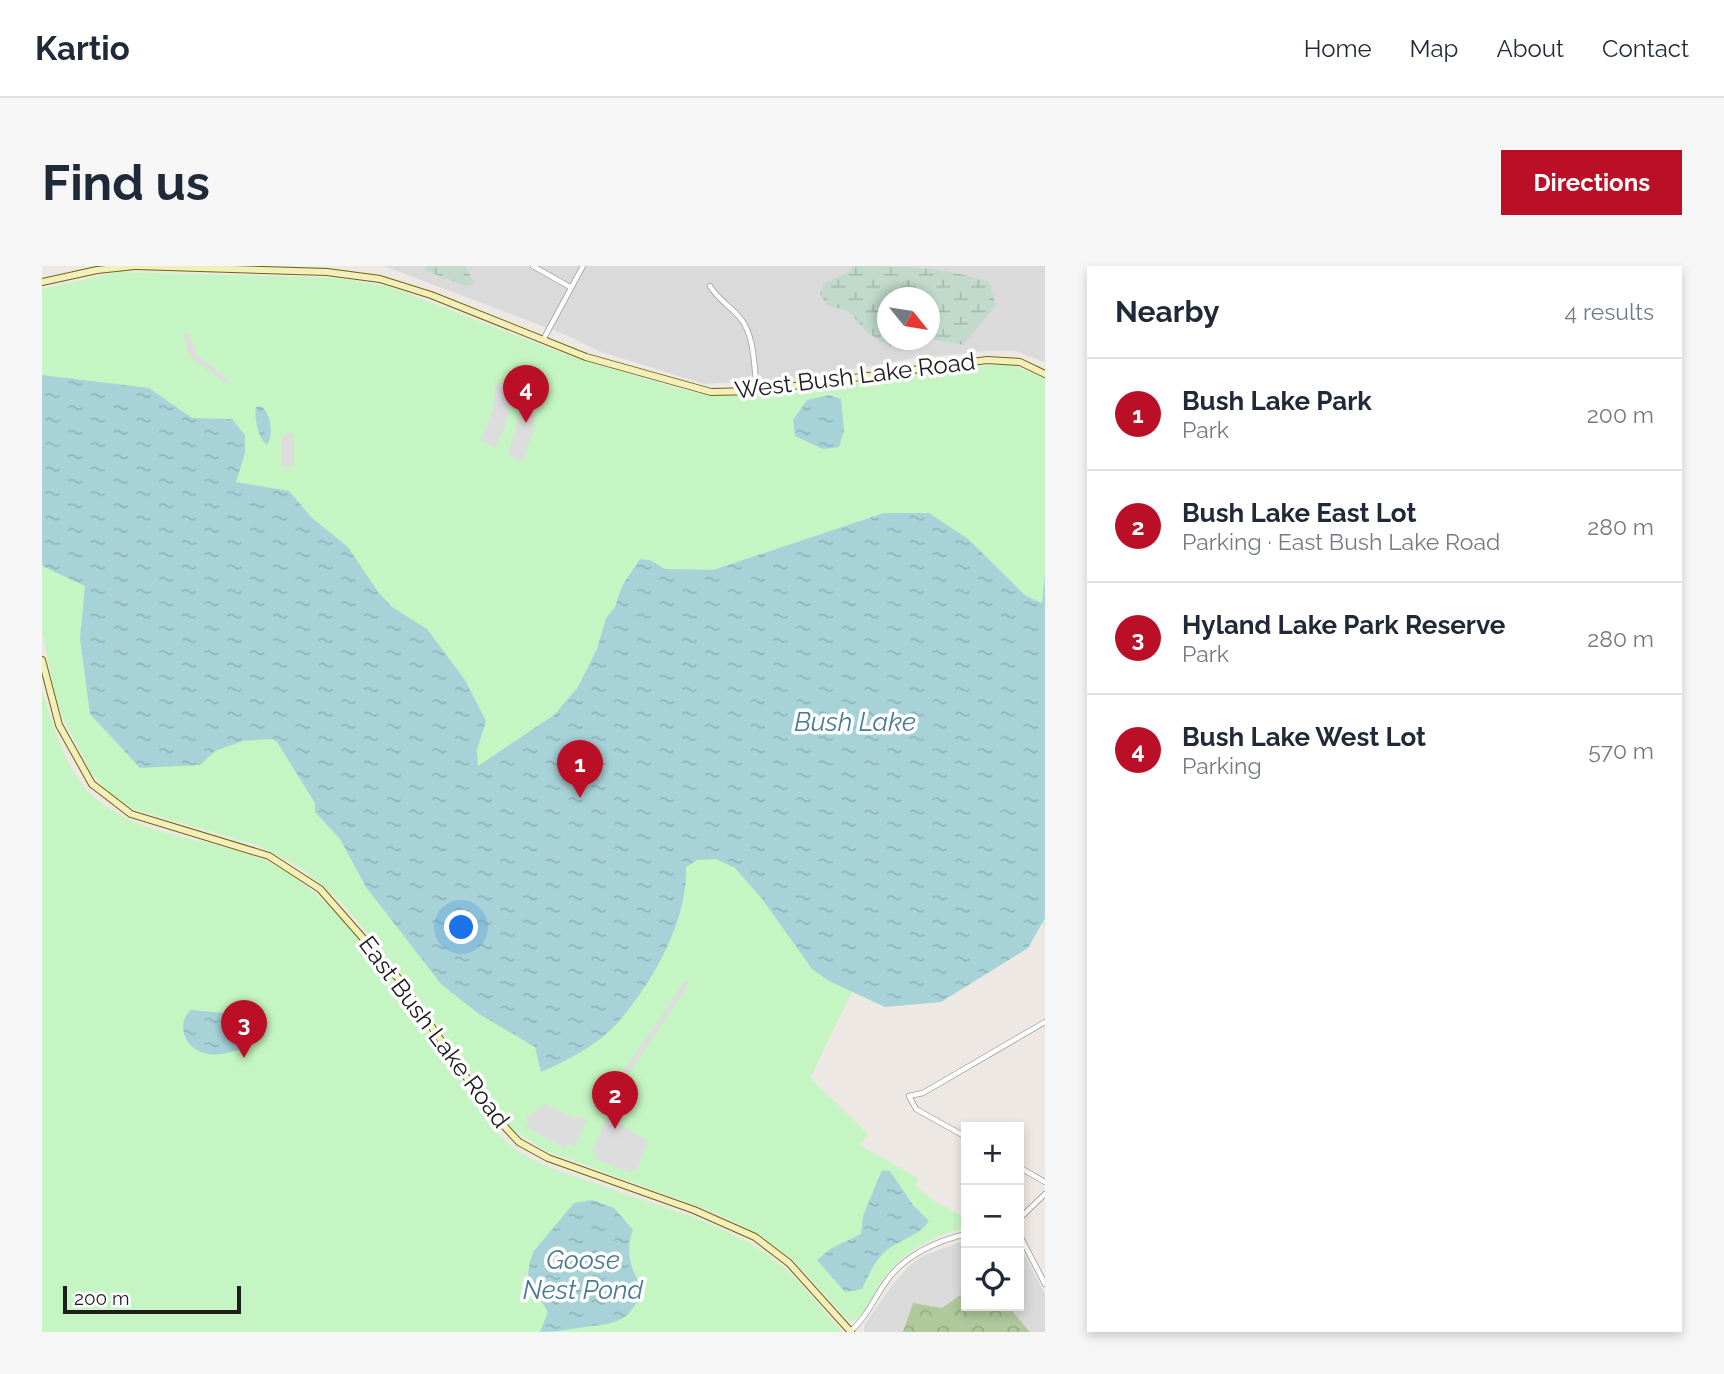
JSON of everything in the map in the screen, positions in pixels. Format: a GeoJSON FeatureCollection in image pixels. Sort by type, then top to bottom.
{"type":"FeatureCollection","features":[{"type":"Feature","properties":{"kind":"street","name":"West Bush Lake Road"},"geometry":{"type":"LineString","coordinates":[[42,282],[97,270],[135,266],[327,271],[367,276],[406,285],[586,357],[692,389],[729,393],[987,360],[1020,362],[1045,374]]}},
{"type":"Feature","properties":{"kind":"street"},"geometry":{"type":"LineString","coordinates":[[533,266],[570,288]]}},
{"type":"Feature","properties":{"kind":"street"},"geometry":{"type":"LineString","coordinates":[[543,340],[583,266]]}},
{"type":"Feature","properties":{"kind":"street"},"geometry":{"type":"LineString","coordinates":[[710,286],[717,298],[735,312],[747,329],[757,391]]}},
{"type":"Feature","properties":{"kind":"street","name":"East Bush Lake Road"},"geometry":{"type":"LineString","coordinates":[[42,660],[43,673],[68,745],[82,771],[104,796],[131,814],[269,856],[320,889],[398,978],[489,1110],[519,1142],[548,1158],[694,1210],[755,1237],[789,1263],[851,1332]]}},
{"type":"Feature","properties":{"kind":"street"},"geometry":{"type":"LineString","coordinates":[[961,1134],[916,1108],[909,1096],[923,1093],[1045,1023]]}},
{"type":"Feature","properties":{"kind":"street"},"geometry":{"type":"LineString","coordinates":[[1024,1170],[1045,1182]]}},
{"type":"Feature","properties":{"kind":"street"},"geometry":{"type":"LineString","coordinates":[[1024,1214],[1045,1194]]}},
{"type":"Feature","properties":{"kind":"street"},"geometry":{"type":"LineString","coordinates":[[851,1332],[865,1318],[884,1284],[907,1260],[934,1244],[961,1236]]}},
{"type":"Feature","properties":{"kind":"street"},"geometry":{"type":"LineString","coordinates":[[1024,1244],[1045,1284]]}},
{"type":"Feature","properties":{"kind":"shaded area"},"geometry":{"type":"Polygon","coordinates":[[[384,266],[1045,266],[1045,362],[1015,351],[987,351],[917,358],[787,380],[704,384],[599,351],[566,335],[384,266]]]}},
{"type":"Feature","properties":{"kind":"shaded area"},"geometry":{"type":"Polygon","coordinates":[[[183,333],[188,333],[199,357],[227,379],[225,383],[195,361],[188,352],[183,333]]]}},
{"type":"Feature","properties":{"kind":"shaded area"},"geometry":{"type":"Polygon","coordinates":[[[496,383],[501,383],[506,392],[513,392],[506,423],[496,448],[481,440],[493,408],[496,383]]]}},
{"type":"Feature","properties":{"kind":"shaded area"},"geometry":{"type":"Polygon","coordinates":[[[536,386],[534,428],[522,463],[508,454],[519,416],[520,388],[536,386]]]}},
{"type":"Feature","properties":{"kind":"shaded area"},"geometry":{"type":"Polygon","coordinates":[[[294,433],[294,466],[282,466],[282,435],[294,433]]]}},
{"type":"Feature","properties":{"kind":"shaded area"},"geometry":{"type":"Polygon","coordinates":[[[685,981],[690,981],[629,1073],[623,1072],[685,981]]]}},
{"type":"Feature","properties":{"kind":"shaded area"},"geometry":{"type":"Polygon","coordinates":[[[623,1090],[633,1094],[620,1125],[648,1140],[637,1170],[633,1169],[631,1173],[594,1159],[596,1154],[592,1152],[616,1094],[620,1096],[623,1090]]]}},
{"type":"Feature","properties":{"kind":"shaded area"},"geometry":{"type":"Polygon","coordinates":[[[546,1104],[573,1117],[587,1118],[575,1146],[568,1143],[566,1149],[526,1127],[529,1121],[526,1117],[546,1104]]]}},
{"type":"Feature","properties":{"kind":"shaded area"},"geometry":{"type":"Polygon","coordinates":[[[961,1242],[961,1295],[942,1309],[913,1304],[903,1332],[864,1332],[864,1326],[890,1288],[909,1266],[923,1256],[961,1242]]]}},
{"type":"Feature","properties":{"kind":"shaded area"},"geometry":{"type":"Polygon","coordinates":[[[1024,1254],[1045,1294],[1045,1332],[1030,1332],[1012,1311],[1024,1311],[1024,1254]]]}},
{"type":"Feature","properties":{"kind":"green space"},"geometry":{"type":"Polygon","coordinates":[[[428,266],[465,266],[475,284],[466,286],[424,270],[428,266]]]}},
{"type":"Feature","properties":{"kind":"green space"},"geometry":{"type":"Polygon","coordinates":[[[852,266],[888,266],[954,273],[989,282],[996,305],[963,345],[940,341],[940,287],[877,287],[877,338],[867,332],[848,311],[826,305],[820,293],[823,284],[851,271],[852,266]]]}},
{"type":"Feature","properties":{"kind":"green space"},"geometry":{"type":"Polygon","coordinates":[[[119,272],[338,278],[390,287],[569,356],[691,392],[717,396],[760,396],[993,365],[1015,366],[1045,378],[1045,926],[1041,924],[1028,948],[941,1002],[885,1007],[852,992],[810,1078],[868,1134],[860,1145],[919,1179],[915,1185],[934,1201],[961,1215],[961,1229],[922,1244],[903,1258],[883,1280],[856,1320],[849,1321],[794,1261],[761,1235],[716,1213],[544,1150],[511,1128],[399,971],[341,902],[301,868],[257,845],[133,809],[110,794],[91,773],[62,716],[54,691],[42,629],[42,289],[119,272]]]}},
{"type":"Feature","properties":{"kind":"green space"},"geometry":{"type":"Polygon","coordinates":[[[42,691],[71,767],[86,789],[103,804],[141,825],[266,861],[298,880],[332,909],[368,948],[415,1012],[476,1105],[494,1129],[515,1149],[550,1168],[696,1218],[754,1246],[791,1274],[842,1332],[42,1332],[42,691]]]}},
{"type":"Feature","properties":{"kind":"green space"},"geometry":{"type":"Polygon","coordinates":[[[961,1295],[961,1311],[1012,1311],[1030,1332],[903,1332],[913,1303],[942,1308],[961,1295]]]}},
{"type":"Feature","properties":{"kind":"water","name":"Bush Lake"},"geometry":{"type":"Polygon","coordinates":[[[42,375],[149,388],[192,418],[232,419],[245,435],[245,453],[236,482],[289,491],[312,518],[348,547],[378,592],[392,607],[427,629],[465,680],[486,721],[477,750],[478,766],[554,715],[578,687],[597,649],[606,618],[615,607],[622,586],[640,559],[650,560],[665,569],[713,570],[884,513],[929,513],[968,539],[1026,596],[1042,603],[1045,574],[1045,918],[1028,948],[941,1002],[885,1007],[829,981],[812,969],[763,900],[735,868],[716,859],[697,860],[686,867],[681,907],[667,948],[633,1003],[613,1028],[594,1043],[541,1072],[535,1047],[479,1014],[441,984],[366,887],[340,839],[315,812],[315,803],[277,742],[272,739],[243,741],[215,751],[200,765],[140,768],[90,714],[80,639],[85,586],[42,566],[42,375]]]}},
{"type":"Feature","properties":{"kind":"water"},"geometry":{"type":"Polygon","coordinates":[[[829,395],[841,399],[844,430],[839,447],[823,449],[795,436],[793,420],[807,400],[829,395]]]}},
{"type":"Feature","properties":{"kind":"water"},"geometry":{"type":"Polygon","coordinates":[[[261,406],[270,424],[267,445],[261,438],[256,422],[256,407],[261,406]]]}},
{"type":"Feature","properties":{"kind":"water"},"geometry":{"type":"Polygon","coordinates":[[[191,1010],[235,1014],[246,1023],[254,1023],[265,1035],[246,1047],[230,1052],[200,1052],[188,1042],[183,1029],[186,1016],[191,1010]]]}},
{"type":"Feature","properties":{"kind":"water"},"geometry":{"type":"Polygon","coordinates":[[[882,1170],[890,1171],[913,1205],[929,1221],[916,1233],[882,1255],[862,1289],[845,1292],[817,1260],[830,1249],[861,1234],[863,1216],[882,1170]]]}},
{"type":"Feature","properties":{"kind":"water","name":"Goose Nest Pond"},"geometry":{"type":"Polygon","coordinates":[[[592,1200],[614,1208],[633,1230],[629,1254],[643,1291],[632,1310],[620,1320],[540,1332],[548,1312],[528,1279],[533,1252],[574,1203],[592,1200]]]}},
{"type":"Feature","properties":{"kind":"place","name":"Bush Lake West Lot"},"geometry":{"type":"Point","coordinates":[526,423]}},
{"type":"Feature","properties":{"kind":"place","name":"Bush Lake Park"},"geometry":{"type":"Point","coordinates":[580,798]}},
{"type":"Feature","properties":{"kind":"place","name":"Hyland Lake Park Reserve"},"geometry":{"type":"Point","coordinates":[244,1058]}},
{"type":"Feature","properties":{"kind":"place","name":"Bush Lake East Lot"},"geometry":{"type":"Point","coordinates":[615,1129]}}]}
